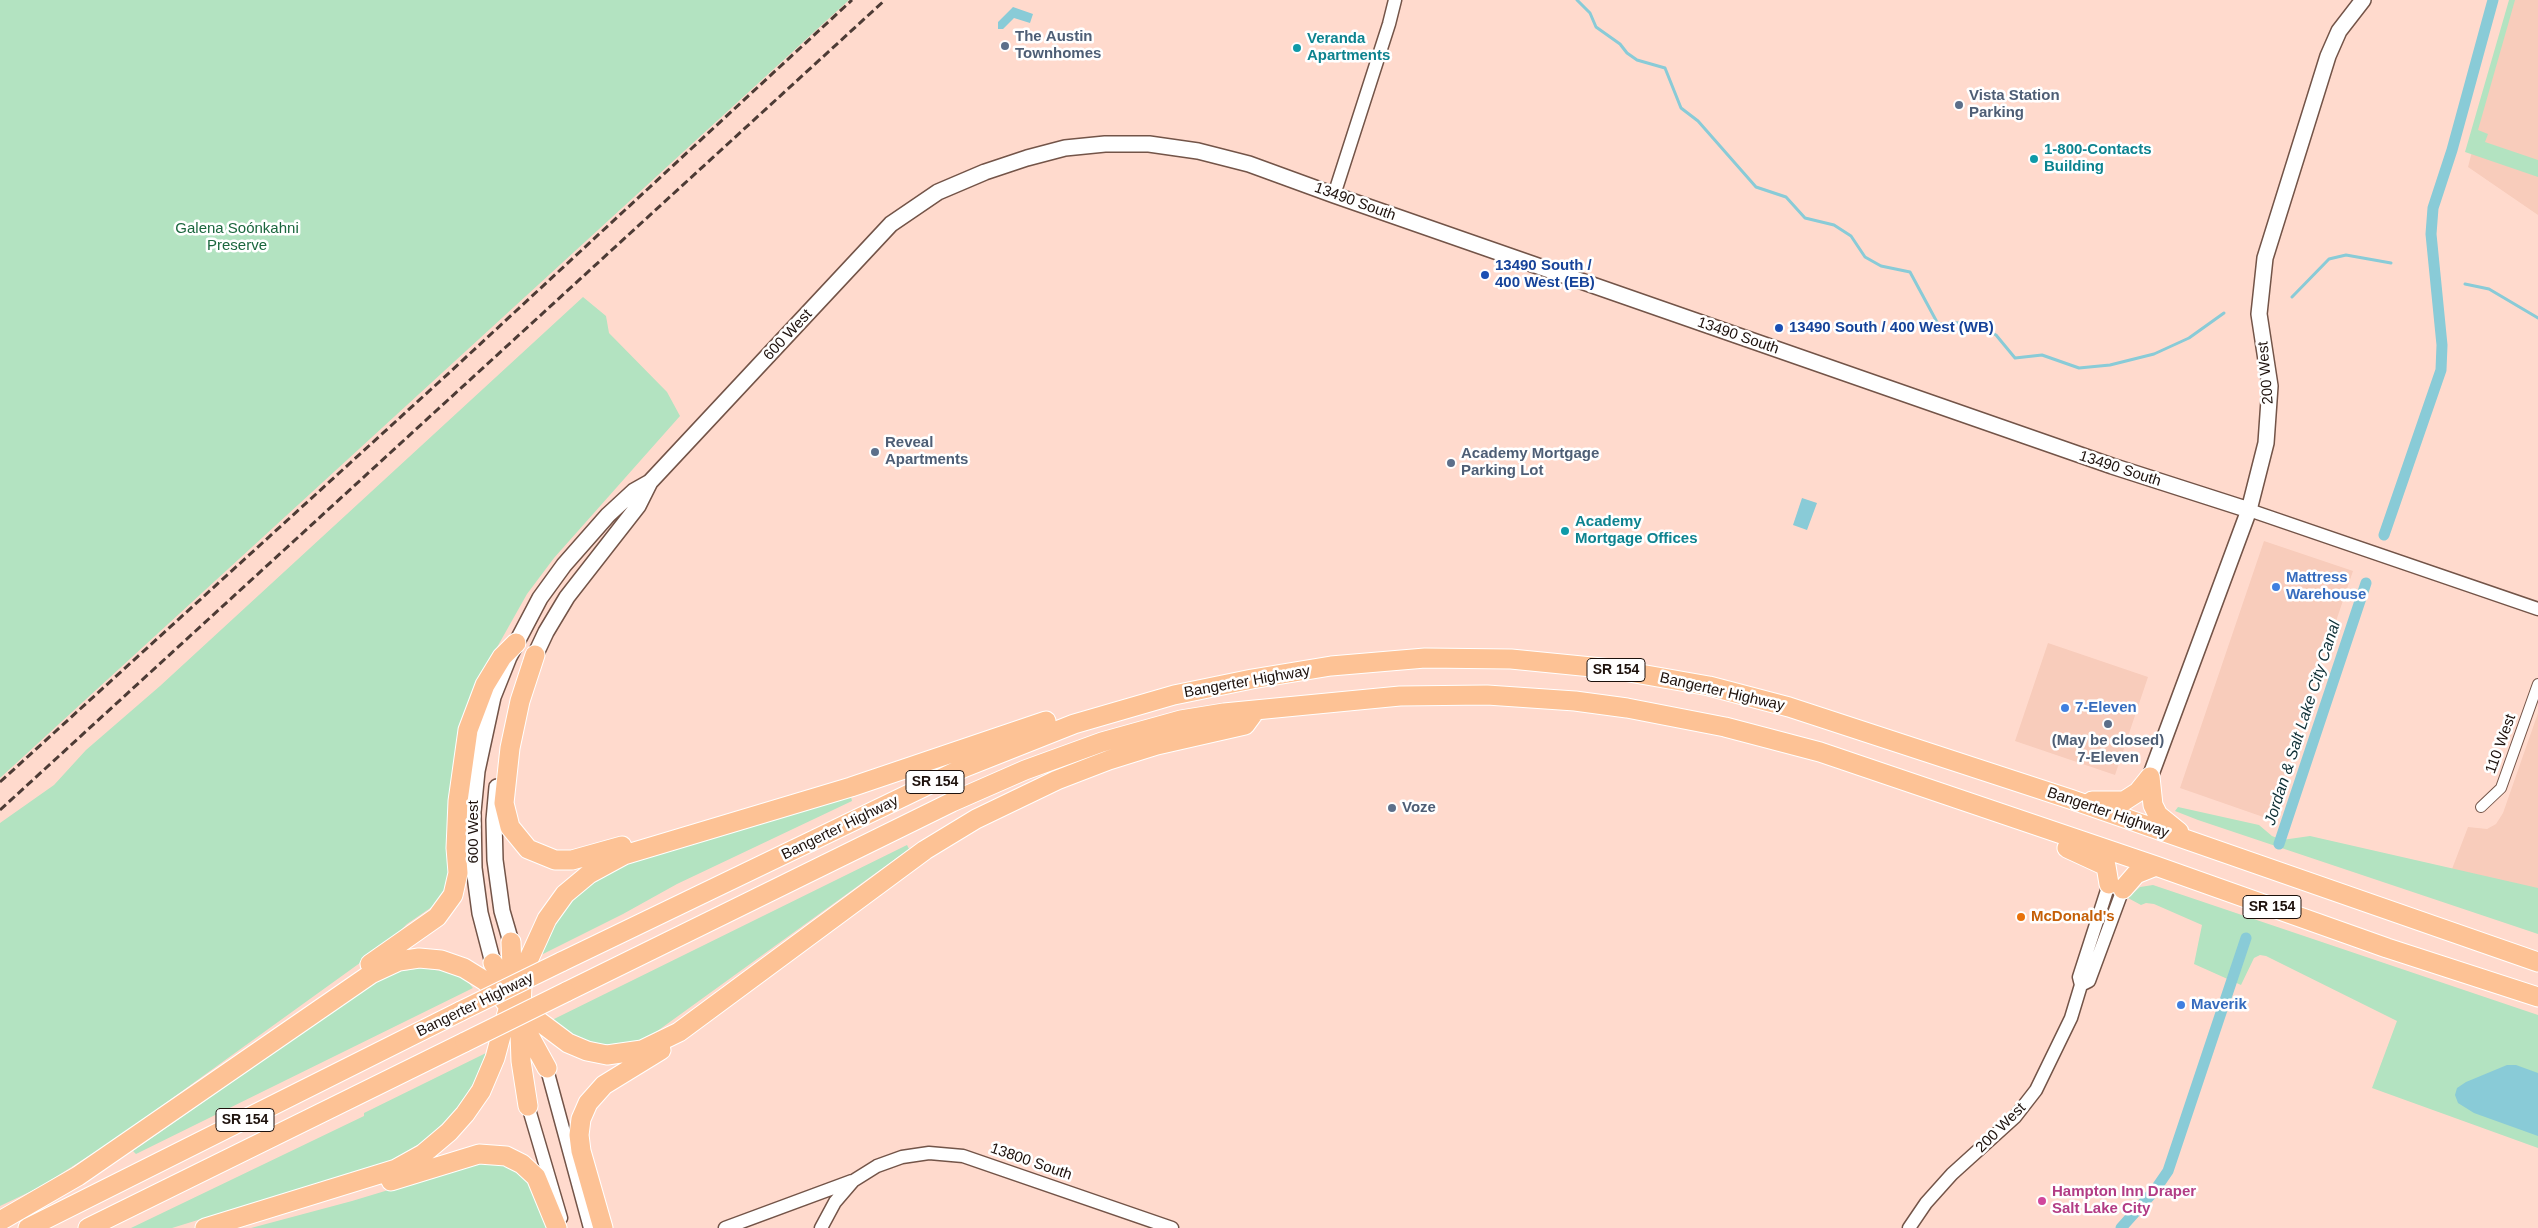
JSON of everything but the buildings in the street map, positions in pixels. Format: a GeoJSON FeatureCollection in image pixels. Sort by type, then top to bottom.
{"type":"FeatureCollection","features":[{"type":"Feature","properties":{"kind":"highway"},"geometry":{"type":"LineString","coordinates":[[214,1083],[372,962],[437,918],[449,904],[458,880],[458,801],[468,730],[489,678],[502,657],[516,643]]}},
{"type":"Feature","properties":{"kind":"highway"},"geometry":{"type":"LineString","coordinates":[[535,655],[515,724],[505,795],[506,818],[521,843],[537,855],[564,861],[649,839],[699,832]]}},
{"type":"Feature","properties":{"kind":"highway","name":"Bangerter Highway"},"geometry":{"type":"LineString","coordinates":[[28,1228],[461,1011],[963,768],[1037,737],[1106,714],[1174,695],[1331,666],[1425,658],[1511,659],[1612,669],[1709,686],[1789,707],[2070,799],[2538,962]]}},
{"type":"Feature","properties":{"kind":"highway"},"geometry":{"type":"LineString","coordinates":[[212,1226],[381,1174],[423,1154],[458,1124],[481,1091],[515,1005],[527,963],[540,931],[556,906],[576,883],[602,865],[624,855],[925,763],[1132,693],[1214,674],[1293,660],[1331,666]]}},
{"type":"Feature","properties":{"kind":"highway","name":"Bangerter Highway"},"geometry":{"type":"LineString","coordinates":[[88,1228],[943,806],[1016,774],[1063,755],[1157,727],[1224,713],[1400,696],[1477,695],[1543,698],[1627,708],[1763,736],[1820,752],[2002,813],[2387,948],[2538,997]]}},
{"type":"Feature","properties":{"kind":"highway"},"geometry":{"type":"LineString","coordinates":[[0,1221],[78,1176],[371,974],[389,964],[419,958],[442,960],[464,968],[568,1043],[587,1051],[608,1055],[642,1050],[679,1032],[925,850],[976,819],[1043,786],[1109,760],[1157,745],[1245,725],[1256,710]]}},
{"type":"Feature","properties":{"kind":"highway"},"geometry":{"type":"LineString","coordinates":[[2070,799],[2124,801],[2138,792],[2150,777]]}},
{"type":"Feature","properties":{"kind":"highway"},"geometry":{"type":"LineString","coordinates":[[2150,777],[2153,805],[2158,815],[2192,842]]}},
{"type":"Feature","properties":{"kind":"highway"},"geometry":{"type":"LineString","coordinates":[[2002,813],[2012,829],[2082,853],[2106,866],[2116,887],[2136,874],[2156,866]]}},
{"type":"Feature","properties":{"kind":"highway"},"geometry":{"type":"LineString","coordinates":[[510,942],[521,1061],[528,1106]]}},
{"type":"Feature","properties":{"kind":"highway"},"geometry":{"type":"LineString","coordinates":[[2387,948],[2406,964],[2538,1008]]}},
{"type":"Feature","properties":{"kind":"highway"},"geometry":{"type":"LineString","coordinates":[[493,963],[547,1068]]}},
{"type":"Feature","properties":{"kind":"highway"},"geometry":{"type":"LineString","coordinates":[[603,1228],[579,1143],[579,1127],[584,1110],[594,1095],[604,1085],[672,1042],[679,1032]]}},
{"type":"Feature","properties":{"kind":"highway"},"geometry":{"type":"LineString","coordinates":[[212,1226],[291,1209],[470,1156],[488,1153],[514,1159],[530,1170],[542,1189],[557,1228]]}},
{"type":"Feature","properties":{"kind":"main road","name":"200 West"},"geometry":{"type":"LineString","coordinates":[[2150,777],[2249,510],[2268,428],[2270,386],[2259,314],[2265,258],[2328,56],[2339,31],[2363,0]]}},
{"type":"Feature","properties":{"kind":"main road","name":"13490 South"},"geometry":{"type":"LineString","coordinates":[[933,196],[985,172],[1065,148],[1105,144],[1149,144],[1198,151],[1249,164],[2112,466],[2249,510]]}},
{"type":"Feature","properties":{"kind":"main road","name":"600 West"},"geometry":{"type":"LineString","coordinates":[[493,963],[480,913],[475,876],[473,812],[477,771],[488,718],[499,682],[533,610],[570,558],[620,503],[650,482],[891,224],[933,196]]}},
{"type":"Feature","properties":{"kind":"main road","name":"600 West"},"geometry":{"type":"LineString","coordinates":[[510,942],[497,880],[494,840],[496,800],[509,726],[535,655],[567,597],[638,506],[650,482]]}},
{"type":"Feature","properties":{"kind":"street"},"geometry":{"type":"LineString","coordinates":[[1334,195],[1395,0]]}},
{"type":"Feature","properties":{"kind":"street","name":"13490 South"},"geometry":{"type":"LineString","coordinates":[[2249,510],[2538,609]]}},
{"type":"Feature","properties":{"kind":"street","name":"110 West"},"geometry":{"type":"LineString","coordinates":[[2481,807],[2501,788],[2538,684]]}},
{"type":"Feature","properties":{"kind":"street","name":"200 West"},"geometry":{"type":"LineString","coordinates":[[1909,1228],[1926,1204],[1952,1174],[2015,1117],[2036,1090],[2071,1018],[2081,985],[2079,976],[2116,887]]}},
{"type":"Feature","properties":{"kind":"street"},"geometry":{"type":"LineString","coordinates":[[547,1068],[590,1228]]}},
{"type":"Feature","properties":{"kind":"street"},"geometry":{"type":"LineString","coordinates":[[528,1106],[564,1228]]}},
{"type":"Feature","properties":{"kind":"street","name":"13800 South"},"geometry":{"type":"LineString","coordinates":[[854,1180],[877,1166],[902,1157],[929,1153],[963,1156],[1172,1228]]}},
{"type":"Feature","properties":{"kind":"street"},"geometry":{"type":"LineString","coordinates":[[725,1228],[854,1180]]}},
{"type":"Feature","properties":{"kind":"street"},"geometry":{"type":"LineString","coordinates":[[821,1228],[835,1202],[854,1180]]}},
{"type":"Feature","properties":{"kind":"shaded area"},"geometry":{"type":"Polygon","coordinates":[[[2511,0],[2538,0],[2538,215],[2468,167],[2511,0]]]}},
{"type":"Feature","properties":{"kind":"shaded area"},"geometry":{"type":"Polygon","coordinates":[[[2264,541],[2353,571],[2269,819],[2180,788],[2264,541]]]}},
{"type":"Feature","properties":{"kind":"shaded area"},"geometry":{"type":"Polygon","coordinates":[[[2048,643],[2148,677],[2115,775],[2015,741],[2048,643]]]}},
{"type":"Feature","properties":{"kind":"shaded area"},"geometry":{"type":"Polygon","coordinates":[[[2538,713],[2538,889],[2452,869],[2468,827],[2487,829],[2496,824],[2503,813],[2538,713]]]}},
{"type":"Feature","properties":{"kind":"green space","name":"Galena Soónkahni Preserve"},"geometry":{"type":"Polygon","coordinates":[[[0,0],[849,0],[0,778],[0,0]]]}},
{"type":"Feature","properties":{"kind":"green space"},"geometry":{"type":"Polygon","coordinates":[[[2509,0],[2515,0],[2478,130],[2488,134],[2485,142],[2538,160],[2538,177],[2465,152],[2509,0]]]}},
{"type":"Feature","properties":{"kind":"green space"},"geometry":{"type":"Polygon","coordinates":[[[583,297],[606,316],[609,333],[667,392],[680,416],[554,558],[527,594],[482,674],[452,877],[442,900],[407,924],[389,942],[117,1138],[40,1187],[0,1206],[0,823],[54,785],[86,750],[160,686],[583,297]]]}},
{"type":"Feature","properties":{"kind":"green space"},"geometry":{"type":"Polygon","coordinates":[[[851,797],[852,801],[677,884],[623,914],[541,955],[550,933],[565,909],[582,891],[613,870],[637,861],[851,797]]]}},
{"type":"Feature","properties":{"kind":"green space"},"geometry":{"type":"Polygon","coordinates":[[[2178,807],[2259,825],[2272,836],[2282,840],[2310,836],[2538,888],[2538,934],[2198,820],[2175,811],[2178,807]]]}},
{"type":"Feature","properties":{"kind":"green space"},"geometry":{"type":"Polygon","coordinates":[[[907,845],[909,849],[656,1032],[639,1041],[603,1045],[573,1036],[552,1020],[907,845]]]}},
{"type":"Feature","properties":{"kind":"green space"},"geometry":{"type":"Polygon","coordinates":[[[2153,885],[2538,1015],[2538,1148],[2372,1088],[2397,1021],[2266,956],[2260,955],[2254,958],[2241,985],[2194,964],[2202,925],[2154,904],[2146,903],[2141,905],[2128,898],[2140,887],[2153,885]]]}},
{"type":"Feature","properties":{"kind":"green space"},"geometry":{"type":"Polygon","coordinates":[[[422,968],[448,972],[467,981],[473,988],[136,1154],[133,1151],[379,980],[396,972],[422,968]]]}},
{"type":"Feature","properties":{"kind":"green space"},"geometry":{"type":"Polygon","coordinates":[[[486,1053],[479,1074],[456,1111],[424,1141],[392,1160],[172,1228],[131,1228],[364,1116],[364,1113],[486,1053]]]}},
{"type":"Feature","properties":{"kind":"green space"},"geometry":{"type":"Polygon","coordinates":[[[481,1162],[499,1163],[516,1170],[532,1185],[548,1228],[251,1228],[352,1201],[481,1162]]]}},
{"type":"Feature","properties":{"kind":"water"},"geometry":{"type":"Polygon","coordinates":[[[1013,7],[1033,14],[1030,23],[1014,18],[1003,29],[998,29],[998,22],[1013,7]]]}},
{"type":"Feature","properties":{"kind":"water"},"geometry":{"type":"Polygon","coordinates":[[[1802,498],[1817,503],[1807,530],[1793,525],[1802,498]]]}},
{"type":"Feature","properties":{"kind":"water"},"geometry":{"type":"Polygon","coordinates":[[[2507,1065],[2516,1065],[2538,1073],[2538,1136],[2474,1113],[2458,1103],[2455,1095],[2457,1088],[2466,1082],[2507,1065]]]}},
{"type":"Feature","properties":{"kind":"waterway"},"geometry":{"type":"LineString","coordinates":[[1577,0],[1590,13],[1596,27],[1620,44],[1627,53],[1637,60],[1665,68],[1681,108],[1698,121],[1756,187],[1786,197],[1805,218],[1834,225],[1851,236],[1865,257],[1881,266],[1910,272],[1938,324],[1971,322],[1996,335],[2015,358],[2042,355],[2079,368],[2110,365],[2154,354],[2189,338],[2224,313]]}},
{"type":"Feature","properties":{"kind":"waterway","name":"Jordan & Salt Lake City Canal"},"geometry":{"type":"LineString","coordinates":[[2384,535],[2441,370],[2442,345],[2431,234],[2433,208],[2452,150],[2493,0]]}},
{"type":"Feature","properties":{"kind":"waterway"},"geometry":{"type":"LineString","coordinates":[[2292,297],[2329,259],[2346,255],[2391,263]]}},
{"type":"Feature","properties":{"kind":"waterway"},"geometry":{"type":"LineString","coordinates":[[2465,284],[2489,289],[2538,318]]}},
{"type":"Feature","properties":{"kind":"waterway","name":"Jordan & Salt Lake City Canal"},"geometry":{"type":"LineString","coordinates":[[2279,844],[2366,583]]}},
{"type":"Feature","properties":{"kind":"waterway","name":"Jordan & Salt Lake City Canal"},"geometry":{"type":"LineString","coordinates":[[2121,1228],[2155,1190],[2168,1171],[2246,938]]}},
{"type":"Feature","properties":{"kind":"railway"},"geometry":{"type":"LineString","coordinates":[[0,782],[450,372],[852,0]]}},
{"type":"Feature","properties":{"kind":"railway"},"geometry":{"type":"LineString","coordinates":[[0,810],[885,0]]}},
{"type":"Feature","properties":{"kind":"place","name":"The Austin Townhomes"},"geometry":{"type":"Point","coordinates":[1005,46]}},
{"type":"Feature","properties":{"kind":"place","name":"Veranda Apartments"},"geometry":{"type":"Point","coordinates":[1297,48]}},
{"type":"Feature","properties":{"kind":"place","name":"Vista Station Parking"},"geometry":{"type":"Point","coordinates":[1959,105]}},
{"type":"Feature","properties":{"kind":"place","name":"1-800-Contacts Building"},"geometry":{"type":"Point","coordinates":[2034,159]}},
{"type":"Feature","properties":{"kind":"place","name":"13490 South / 400 West (EB)"},"geometry":{"type":"Point","coordinates":[1485,275]}},
{"type":"Feature","properties":{"kind":"place","name":"13490 South / 400 West (WB)"},"geometry":{"type":"Point","coordinates":[1779,328]}},
{"type":"Feature","properties":{"kind":"place","name":"Reveal Apartments"},"geometry":{"type":"Point","coordinates":[875,452]}},
{"type":"Feature","properties":{"kind":"place","name":"Academy Mortgage Parking Lot"},"geometry":{"type":"Point","coordinates":[1451,463]}},
{"type":"Feature","properties":{"kind":"place","name":"Academy Mortgage Offices"},"geometry":{"type":"Point","coordinates":[1565,531]}},
{"type":"Feature","properties":{"kind":"place","name":"Mattress Warehouse"},"geometry":{"type":"Point","coordinates":[2276,587]}},
{"type":"Feature","properties":{"kind":"place","name":"7-Eleven"},"geometry":{"type":"Point","coordinates":[2065,708]}},
{"type":"Feature","properties":{"kind":"place","name":"(May be closed) 7-Eleven"},"geometry":{"type":"Point","coordinates":[2108,724]}},
{"type":"Feature","properties":{"kind":"place","name":"Voze"},"geometry":{"type":"Point","coordinates":[1392,808]}},
{"type":"Feature","properties":{"kind":"place","name":"McDonald's"},"geometry":{"type":"Point","coordinates":[2021,917]}},
{"type":"Feature","properties":{"kind":"place","name":"Maverik"},"geometry":{"type":"Point","coordinates":[2181,1005]}},
{"type":"Feature","properties":{"kind":"place","name":"Hampton Inn Draper Salt Lake City"},"geometry":{"type":"Point","coordinates":[2042,1201]}}]}
